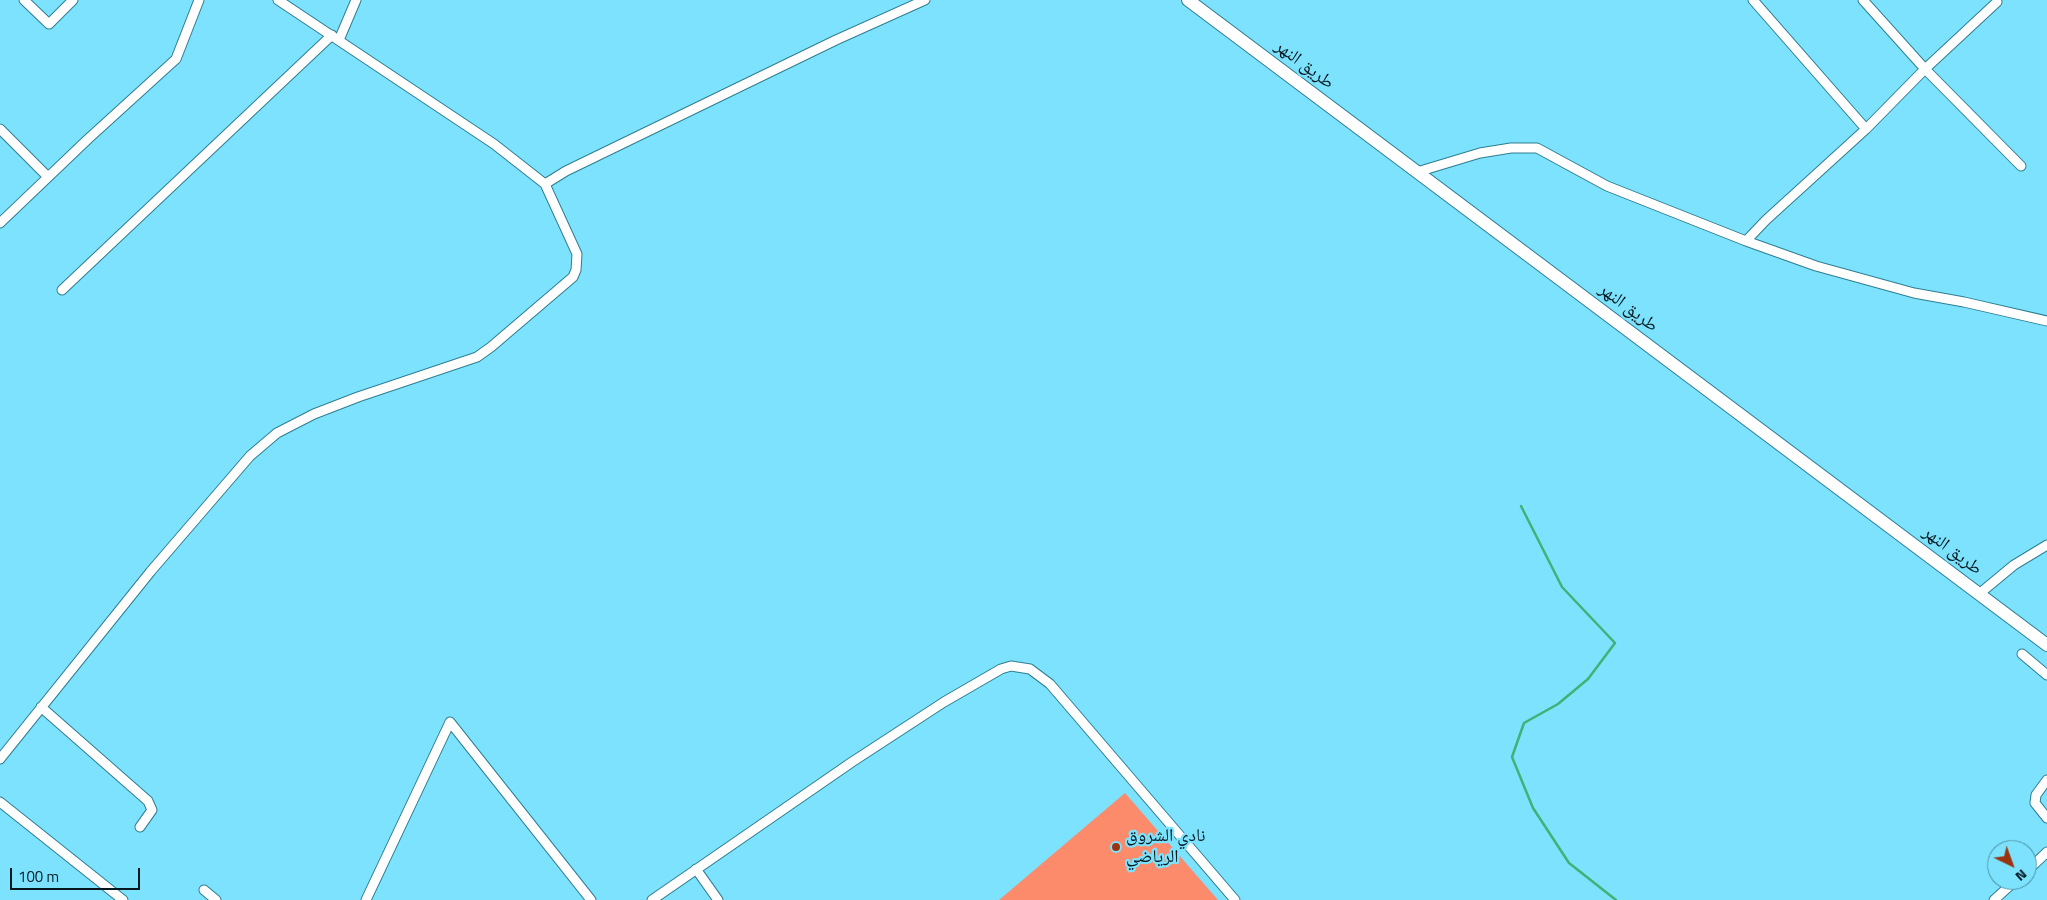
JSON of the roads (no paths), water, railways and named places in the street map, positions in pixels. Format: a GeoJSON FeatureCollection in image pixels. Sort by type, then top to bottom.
{"type":"FeatureCollection","features":[{"type":"Feature","properties":{"kind":"main road","name":"طريق النهر"},"geometry":{"type":"LineString","coordinates":[[1188,0],[2047,645]]}},
{"type":"Feature","properties":{"kind":"street"},"geometry":{"type":"LineString","coordinates":[[24,0],[49,24],[73,0]]}},
{"type":"Feature","properties":{"kind":"street"},"geometry":{"type":"LineString","coordinates":[[0,223],[176,59],[199,0]]}},
{"type":"Feature","properties":{"kind":"street"},"geometry":{"type":"LineString","coordinates":[[0,759],[157,564],[250,456],[277,433],[306,418],[358,397],[477,357],[573,277],[576,270],[577,254],[545,184],[494,144],[278,0]]}},
{"type":"Feature","properties":{"kind":"street"},"geometry":{"type":"LineString","coordinates":[[62,290],[336,38],[356,0]]}},
{"type":"Feature","properties":{"kind":"street"},"geometry":{"type":"LineString","coordinates":[[545,184],[566,171],[827,45],[925,0]]}},
{"type":"Feature","properties":{"kind":"street"},"geometry":{"type":"LineString","coordinates":[[1753,0],[1866,128]]}},
{"type":"Feature","properties":{"kind":"street"},"geometry":{"type":"LineString","coordinates":[[1863,0],[1925,69],[2021,166]]}},
{"type":"Feature","properties":{"kind":"street"},"geometry":{"type":"LineString","coordinates":[[1746,241],[1997,2]]}},
{"type":"Feature","properties":{"kind":"street"},"geometry":{"type":"LineString","coordinates":[[0,129],[48,177]]}},
{"type":"Feature","properties":{"kind":"street"},"geometry":{"type":"LineString","coordinates":[[1417,172],[1480,153],[1511,148],[1537,148],[1607,186],[1746,241],[1816,266],[1914,293],[2047,320]]}},
{"type":"Feature","properties":{"kind":"street"},"geometry":{"type":"LineString","coordinates":[[1979,594],[2014,565],[2047,545]]}},
{"type":"Feature","properties":{"kind":"street"},"geometry":{"type":"LineString","coordinates":[[2022,654],[2047,675]]}},
{"type":"Feature","properties":{"kind":"street"},"geometry":{"type":"LineString","coordinates":[[652,900],[944,702],[1001,669],[1012,666],[1022,666],[1037,673],[1050,684],[1235,900]]}},
{"type":"Feature","properties":{"kind":"street"},"geometry":{"type":"LineString","coordinates":[[41,707],[148,801],[152,810],[140,827]]}},
{"type":"Feature","properties":{"kind":"street"},"geometry":{"type":"LineString","coordinates":[[366,900],[450,722],[591,900]]}},
{"type":"Feature","properties":{"kind":"street"},"geometry":{"type":"LineString","coordinates":[[2047,780],[2036,795],[2035,803],[2047,818]]}},
{"type":"Feature","properties":{"kind":"street"},"geometry":{"type":"LineString","coordinates":[[0,802],[123,900]]}},
{"type":"Feature","properties":{"kind":"street"},"geometry":{"type":"LineString","coordinates":[[2037,862],[2047,852]]}},
{"type":"Feature","properties":{"kind":"street"},"geometry":{"type":"LineString","coordinates":[[696,869],[718,900]]}},
{"type":"Feature","properties":{"kind":"street"},"geometry":{"type":"LineString","coordinates":[[204,890],[216,900]]}},
{"type":"Feature","properties":{"kind":"street"},"geometry":{"type":"LineString","coordinates":[[1994,900],[2005,890]]}},
{"type":"Feature","properties":{"kind":"waterway"},"geometry":{"type":"LineString","coordinates":[[1521,506],[1562,587],[1615,643],[1588,679],[1558,704],[1524,723],[1512,757],[1533,808],[1569,863],[1616,900]]}},
{"type":"Feature","properties":{"kind":"place","name":"نادي الشروق الرياضي"},"geometry":{"type":"Point","coordinates":[1116,847]}}]}
